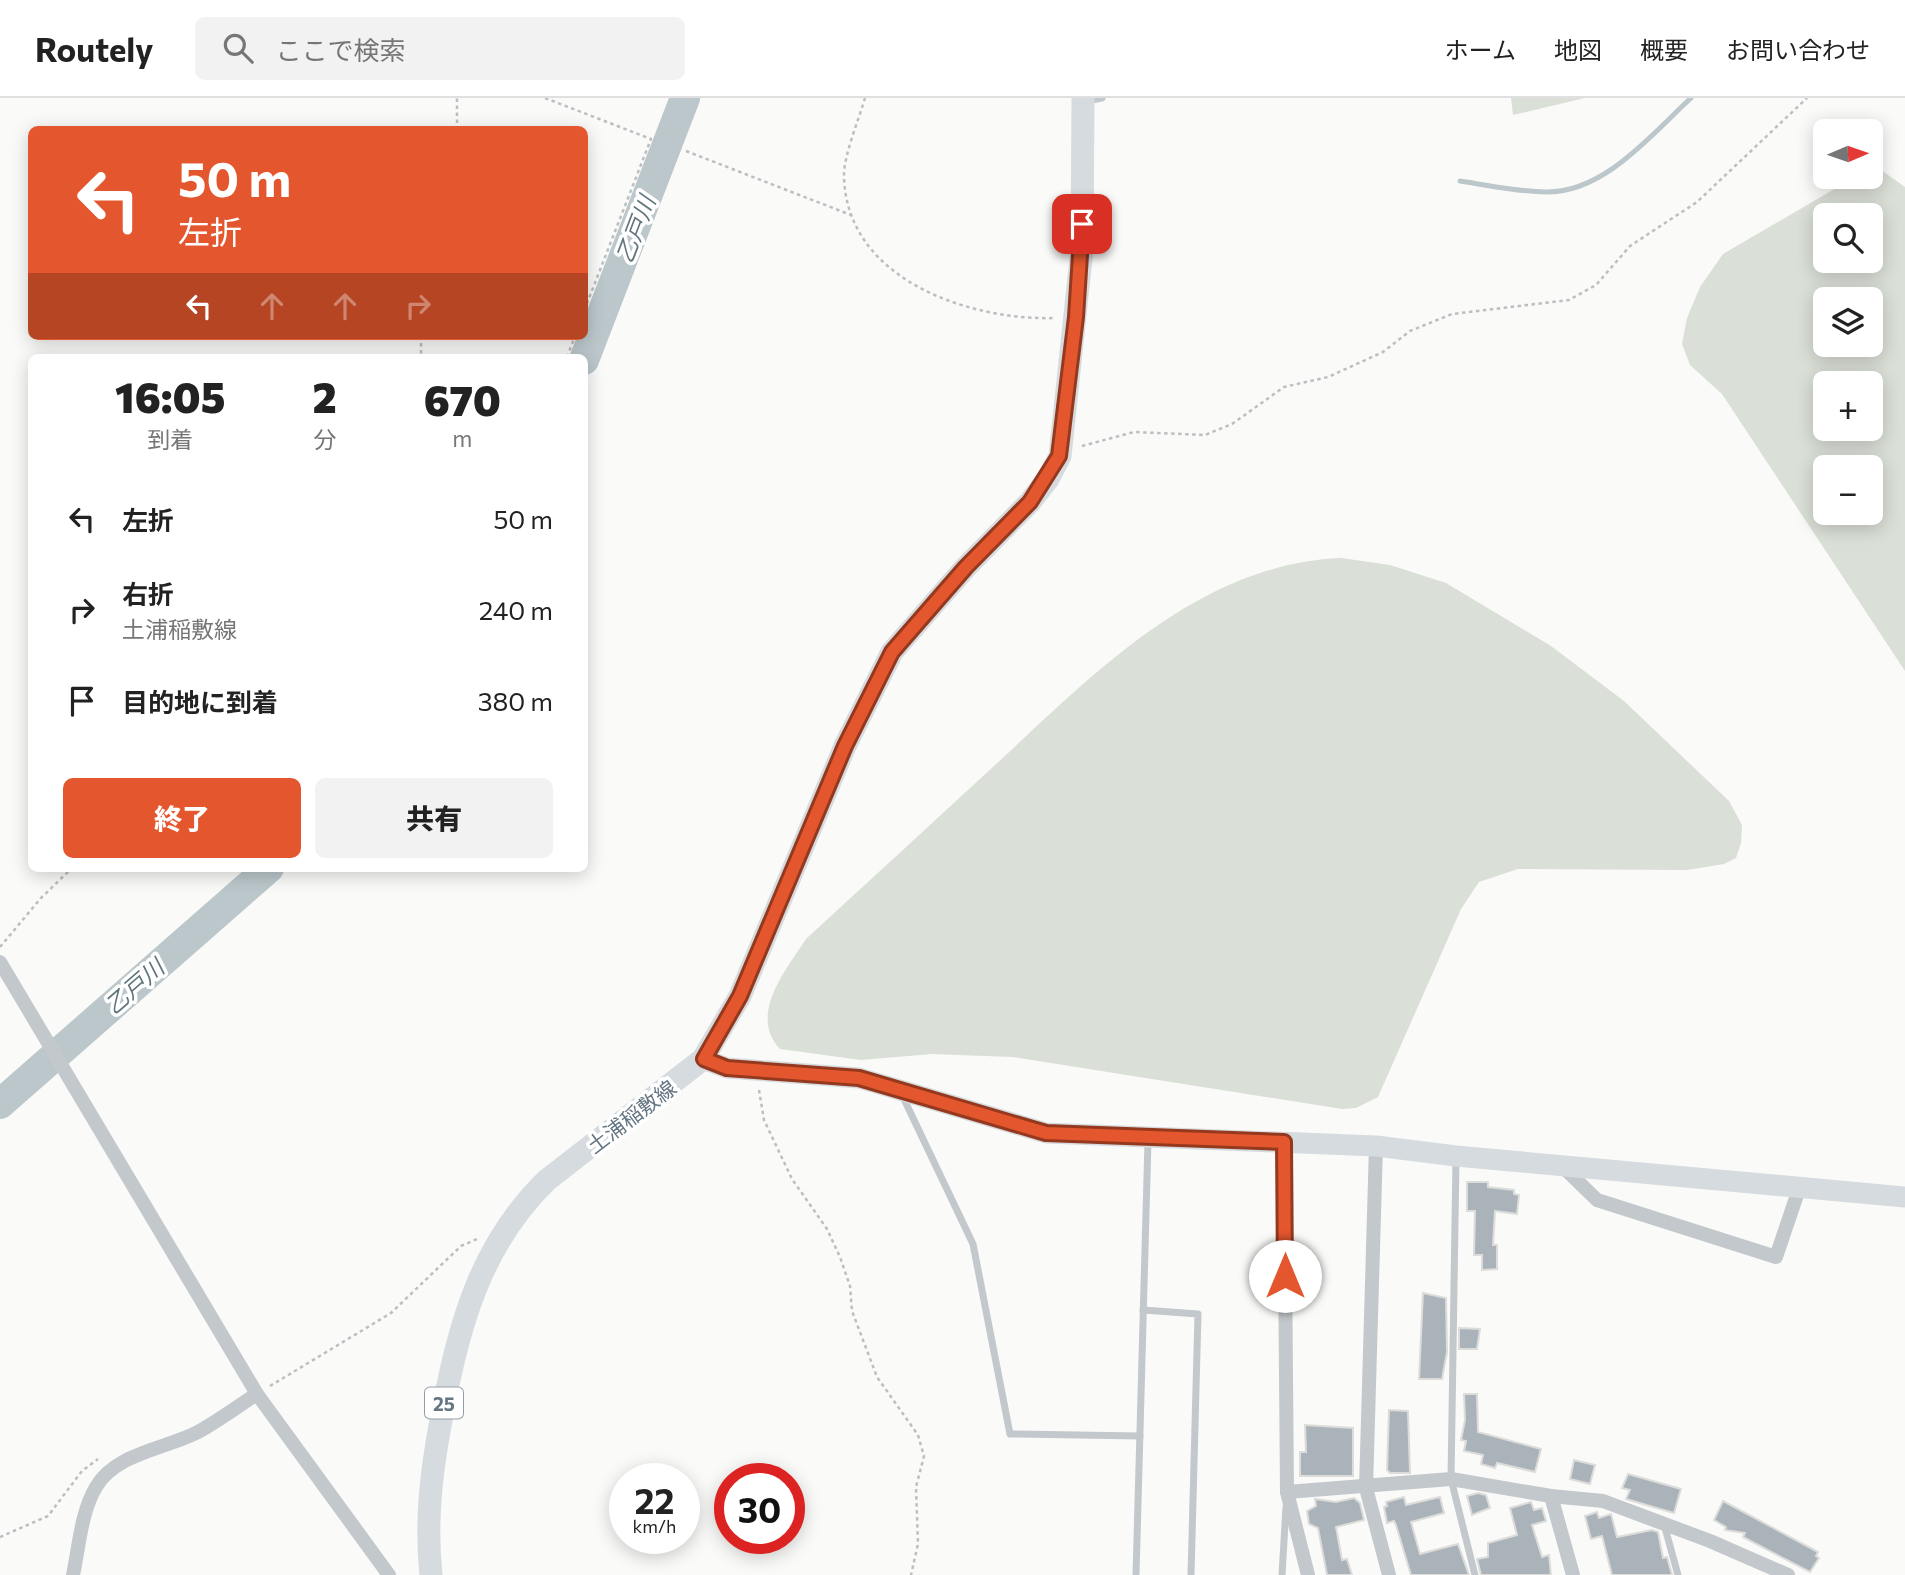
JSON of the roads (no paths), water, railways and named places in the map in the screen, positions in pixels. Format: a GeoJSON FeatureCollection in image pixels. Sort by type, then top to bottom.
{"type":"FeatureCollection","features":[{"type":"Feature","properties":{"kind":"main road","name":"土浦稲敷線"},"geometry":{"type":"LineString","coordinates":[[431,1575],[428,1543],[431,1473],[448,1382],[473,1288],[498,1240],[530,1197],[547,1180],[704,1059],[740,996],[845,746],[892,652],[966,567],[1030,502],[1059,456],[1082,249],[1089,99]]}},
{"type":"Feature","properties":{"kind":"street"},"geometry":{"type":"LineString","coordinates":[[0,962],[257,1394],[389,1575]]}},
{"type":"Feature","properties":{"kind":"street"},"geometry":{"type":"LineString","coordinates":[[704,1059],[716,1066],[859,1078],[1046,1133],[1376,1146],[1456,1156],[1905,1197]]}},
{"type":"Feature","properties":{"kind":"street"},"geometry":{"type":"LineString","coordinates":[[1284,1142],[1287,1492],[1308,1575]]}},
{"type":"Feature","properties":{"kind":"street"},"geometry":{"type":"LineString","coordinates":[[1376,1146],[1366,1488],[1389,1575]]}},
{"type":"Feature","properties":{"kind":"street"},"geometry":{"type":"LineString","coordinates":[[1561,1165],[1597,1200],[1776,1257],[1799,1189]]}},
{"type":"Feature","properties":{"kind":"street"},"geometry":{"type":"LineString","coordinates":[[73,1575],[92,1494],[107,1473],[121,1462],[170,1446],[257,1394]]}},
{"type":"Feature","properties":{"kind":"street"},"geometry":{"type":"LineString","coordinates":[[1287,1492],[1366,1488],[1451,1479],[1550,1496],[1603,1501],[1781,1573]]}},
{"type":"Feature","properties":{"kind":"street"},"geometry":{"type":"LineString","coordinates":[[1550,1496],[1573,1575]]}},
{"type":"Feature","properties":{"kind":"lane"},"geometry":{"type":"LineString","coordinates":[[900,1090],[973,1244],[1010,1434],[1140,1436]]}},
{"type":"Feature","properties":{"kind":"lane"},"geometry":{"type":"LineString","coordinates":[[1136,1575],[1148,1137]]}},
{"type":"Feature","properties":{"kind":"lane"},"geometry":{"type":"LineString","coordinates":[[1456,1156],[1451,1479],[1475,1575]]}},
{"type":"Feature","properties":{"kind":"lane"},"geometry":{"type":"LineString","coordinates":[[1143,1310],[1198,1314],[1191,1575]]}},
{"type":"Feature","properties":{"kind":"lane"},"geometry":{"type":"LineString","coordinates":[[1282,1575],[1287,1492]]}},
{"type":"Feature","properties":{"kind":"lane"},"geometry":{"type":"LineString","coordinates":[[1664,1524],[1678,1575]]}},
{"type":"Feature","properties":{"kind":"waterway","name":"乙戸川"},"geometry":{"type":"LineString","coordinates":[[586,354],[685,98]]}},
{"type":"Feature","properties":{"kind":"waterway"},"geometry":{"type":"LineString","coordinates":[[1460,181],[1546,192],[1567,190],[1588,183],[1626,159],[1691,98]]}},
{"type":"Feature","properties":{"kind":"waterway","name":"乙戸川"},"geometry":{"type":"LineString","coordinates":[[0,1104],[264,872]]}}]}
